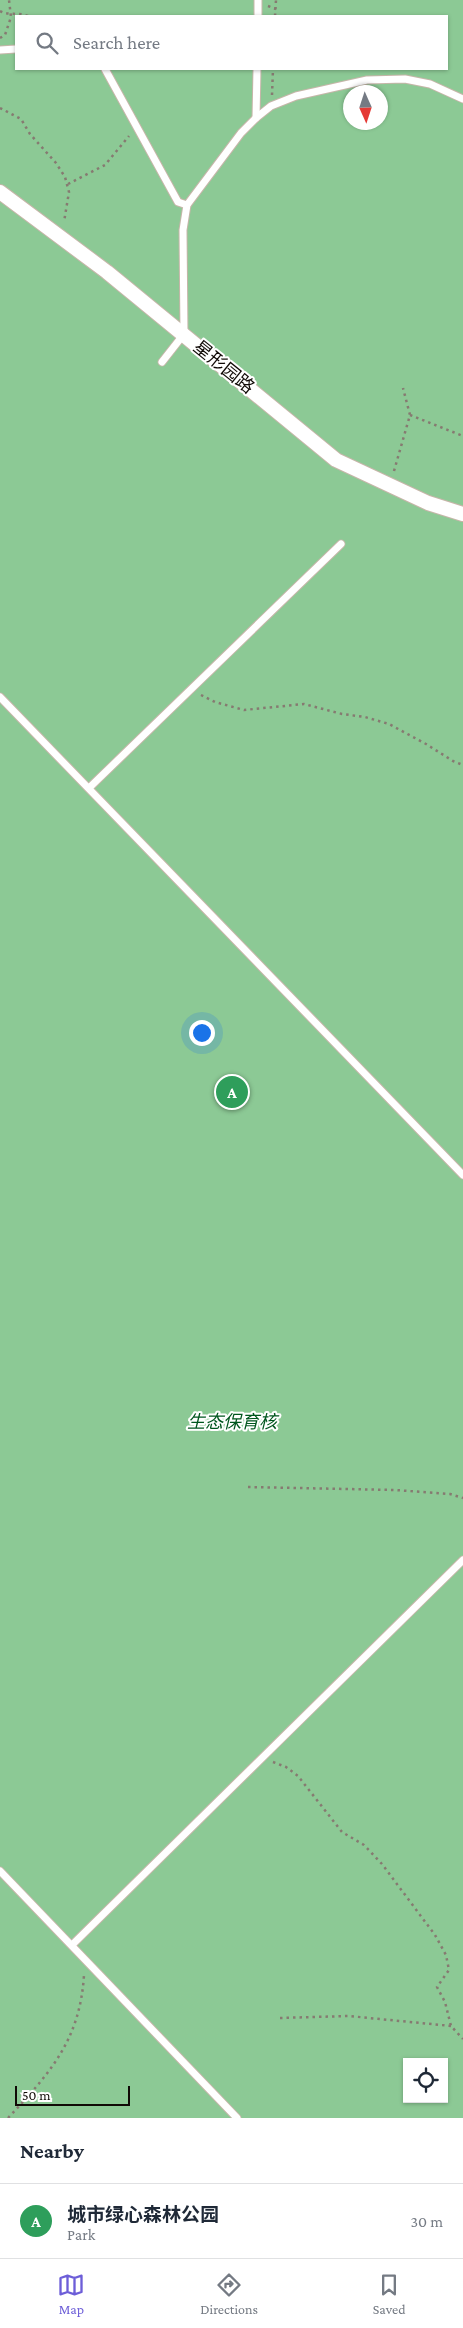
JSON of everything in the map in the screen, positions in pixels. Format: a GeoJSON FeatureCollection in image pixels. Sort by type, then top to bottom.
{"type":"FeatureCollection","features":[{"type":"Feature","properties":{"kind":"street","name":"星形园路"},"geometry":{"type":"LineString","coordinates":[[0,192],[55,232],[184,334],[336,460],[428,503],[463,514]]}},
{"type":"Feature","properties":{"kind":"lane"},"geometry":{"type":"LineString","coordinates":[[258,0],[258,15]]}},
{"type":"Feature","properties":{"kind":"lane"},"geometry":{"type":"LineString","coordinates":[[0,50],[15,49]]}},
{"type":"Feature","properties":{"kind":"lane"},"geometry":{"type":"LineString","coordinates":[[106,70],[178,202],[187,205]]}},
{"type":"Feature","properties":{"kind":"lane"},"geometry":{"type":"LineString","coordinates":[[256,118],[257,70]]}},
{"type":"Feature","properties":{"kind":"lane"},"geometry":{"type":"LineString","coordinates":[[162,362],[184,334],[183,230],[187,205],[240,133],[256,118],[271,106],[296,96],[367,80],[388,78],[430,84],[463,99]]}},
{"type":"Feature","properties":{"kind":"lane"},"geometry":{"type":"LineString","coordinates":[[89,788],[341,544]]}},
{"type":"Feature","properties":{"kind":"lane"},"geometry":{"type":"LineString","coordinates":[[0,697],[463,1175]]}},
{"type":"Feature","properties":{"kind":"lane"},"geometry":{"type":"LineString","coordinates":[[72,1945],[463,1560]]}},
{"type":"Feature","properties":{"kind":"lane"},"geometry":{"type":"LineString","coordinates":[[0,1871],[237,2118]]}},
{"type":"Feature","properties":{"kind":"path"},"geometry":{"type":"LineString","coordinates":[[0,38],[5,35],[8,29],[11,14],[8,0]]}},
{"type":"Feature","properties":{"kind":"path"},"geometry":{"type":"LineString","coordinates":[[275,15],[276,0]]}},
{"type":"Feature","properties":{"kind":"path"},"geometry":{"type":"LineString","coordinates":[[0,11],[26,15]]}},
{"type":"Feature","properties":{"kind":"path"},"geometry":{"type":"LineString","coordinates":[[271,106],[273,70]]}},
{"type":"Feature","properties":{"kind":"path"},"geometry":{"type":"LineString","coordinates":[[0,108],[21,119],[30,134],[56,163],[68,184],[66,214],[64,221],[55,232]]}},
{"type":"Feature","properties":{"kind":"path"},"geometry":{"type":"LineString","coordinates":[[68,184],[105,165],[130,135],[138,129]]}},
{"type":"Feature","properties":{"kind":"path"},"geometry":{"type":"LineString","coordinates":[[390,486],[410,415],[403,388]]}},
{"type":"Feature","properties":{"kind":"path"},"geometry":{"type":"LineString","coordinates":[[410,415],[463,436]]}},
{"type":"Feature","properties":{"kind":"path"},"geometry":{"type":"LineString","coordinates":[[190,690],[215,702],[244,710],[304,704],[342,714],[365,717],[389,724],[463,765]]}},
{"type":"Feature","properties":{"kind":"path"},"geometry":{"type":"LineString","coordinates":[[248,1487],[403,1490],[450,1494],[463,1498]]}},
{"type":"Feature","properties":{"kind":"path"},"geometry":{"type":"LineString","coordinates":[[263,1757],[286,1767],[298,1776],[342,1832],[364,1845],[382,1864],[434,1935],[446,1955],[449,1970],[437,1987],[445,2002],[451,2026],[463,2038]]}},
{"type":"Feature","properties":{"kind":"path"},"geometry":{"type":"LineString","coordinates":[[8,2118],[41,2083],[59,2058],[76,2027],[83,1991],[85,1959]]}},
{"type":"Feature","properties":{"kind":"path"},"geometry":{"type":"LineString","coordinates":[[280,2018],[349,2016],[451,2026]]}},
{"type":"Feature","properties":{"kind":"green space","name":"生态保育核"},"geometry":{"type":"Polygon","coordinates":[[[0,0],[463,0],[463,2118],[0,2118],[0,0]]]}},
{"type":"Feature","properties":{"kind":"place","name":"城市绿心森林公园"},"geometry":{"type":"Point","coordinates":[232,1092]}}]}
